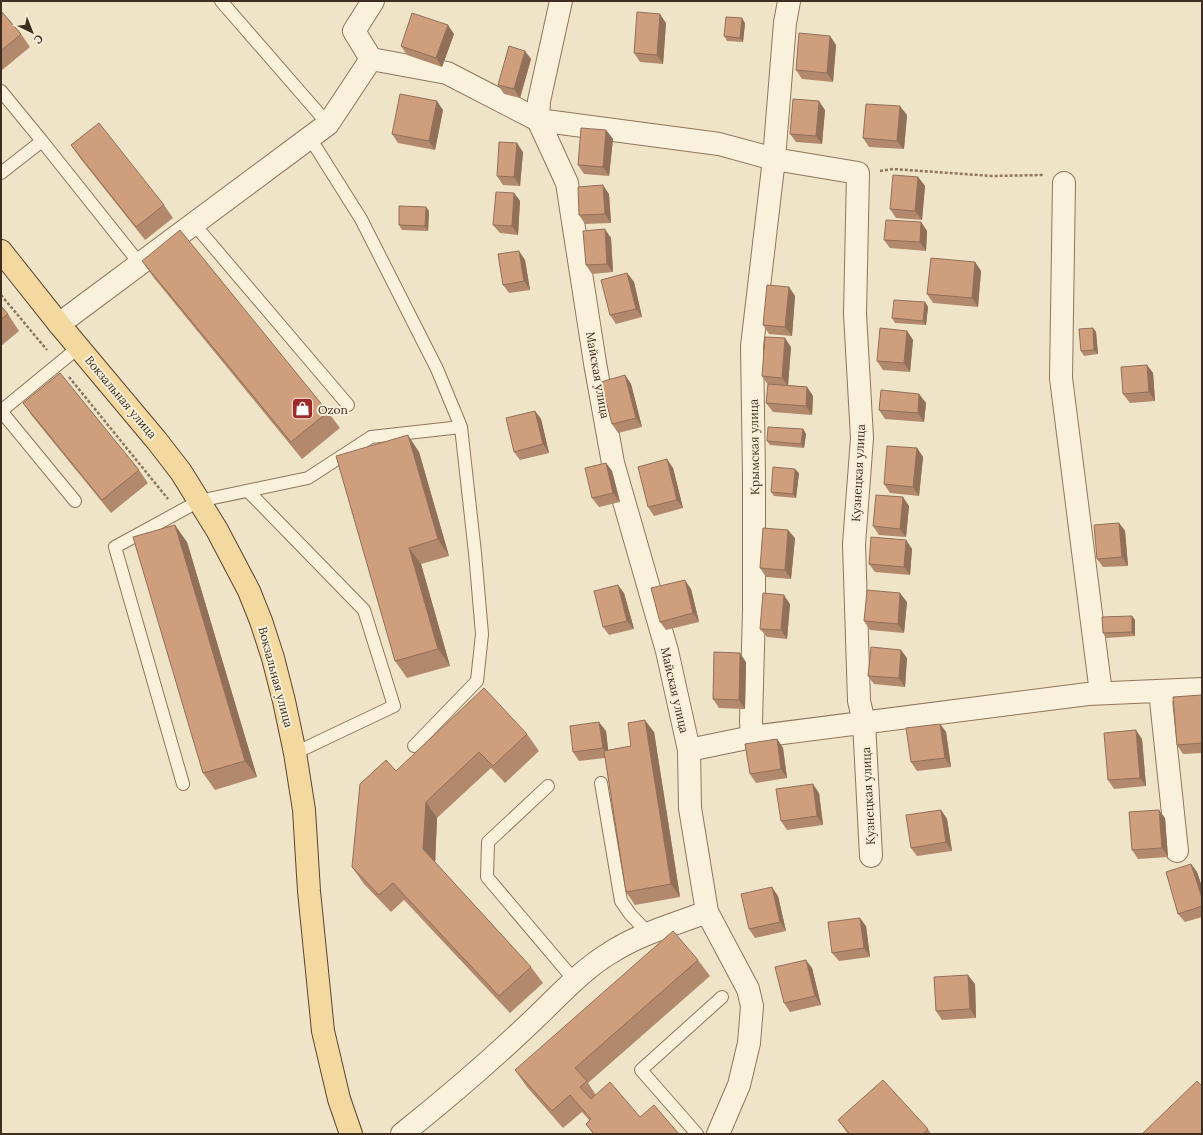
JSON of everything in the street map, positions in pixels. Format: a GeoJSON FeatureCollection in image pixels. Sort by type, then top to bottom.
{"type":"FeatureCollection","features":[{"type":"Feature","properties":{"kind":"main road","name":"Вокзальная улица"},"geometry":{"type":"LineString","coordinates":[[1,251],[158,441],[181,472],[217,530],[248,591],[261,621],[273,658],[295,753],[304,810],[309,891],[323,1031],[339,1099],[351,1134]]}},
{"type":"Feature","properties":{"kind":"street"},"geometry":{"type":"LineString","coordinates":[[373,1],[354,31],[371,59],[447,73],[538,120],[719,144],[774,159],[858,173]]}},
{"type":"Feature","properties":{"kind":"street","name":"Майская улица"},"geometry":{"type":"LineString","coordinates":[[561,1],[539,101],[538,120],[567,183],[595,363],[614,463],[667,651],[689,750],[690,808],[707,912],[748,989],[752,1006],[749,1043],[739,1085],[718,1134]]}},
{"type":"Feature","properties":{"kind":"street","name":"Крымская улица"},"geometry":{"type":"LineString","coordinates":[[752,737],[754,485],[752,346],[774,159],[785,23],[789,1]]}},
{"type":"Feature","properties":{"kind":"street"},"geometry":{"type":"LineString","coordinates":[[60,324],[328,124],[371,59]]}},
{"type":"Feature","properties":{"kind":"street","name":"Кузнецкая улица"},"geometry":{"type":"LineString","coordinates":[[858,173],[855,314],[862,438],[854,544],[859,701],[864,722],[871,856]]}},
{"type":"Feature","properties":{"kind":"street"},"geometry":{"type":"LineString","coordinates":[[1064,183],[1062,378],[1101,693]]}},
{"type":"Feature","properties":{"kind":"street"},"geometry":{"type":"LineString","coordinates":[[689,750],[752,737],[1101,693],[1202,689]]}},
{"type":"Feature","properties":{"kind":"street"},"geometry":{"type":"LineString","coordinates":[[1160,691],[1177,851]]}},
{"type":"Feature","properties":{"kind":"street"},"geometry":{"type":"LineString","coordinates":[[402,1134],[448,1098],[575,981],[609,953],[631,941],[707,912]]}},
{"type":"Feature","properties":{"kind":"lane"},"geometry":{"type":"LineString","coordinates":[[221,1],[328,124]]}},
{"type":"Feature","properties":{"kind":"lane"},"geometry":{"type":"LineString","coordinates":[[1,91],[140,264]]}},
{"type":"Feature","properties":{"kind":"lane"},"geometry":{"type":"LineString","coordinates":[[310,138],[362,218],[438,369],[462,427],[476,553],[482,634],[478,681],[414,746]]}},
{"type":"Feature","properties":{"kind":"lane"},"geometry":{"type":"LineString","coordinates":[[1,173],[42,141]]}},
{"type":"Feature","properties":{"kind":"lane"},"geometry":{"type":"LineString","coordinates":[[194,224],[348,405]]}},
{"type":"Feature","properties":{"kind":"lane"},"geometry":{"type":"LineString","coordinates":[[74,501],[1,411],[79,347]]}},
{"type":"Feature","properties":{"kind":"lane"},"geometry":{"type":"LineString","coordinates":[[183,784],[115,547],[199,501],[308,478],[371,437],[462,427]]}},
{"type":"Feature","properties":{"kind":"lane"},"geometry":{"type":"LineString","coordinates":[[248,491],[364,610],[394,706],[295,753]]}},
{"type":"Feature","properties":{"kind":"lane"},"geometry":{"type":"LineString","coordinates":[[601,783],[621,901],[630,914],[649,934]]}},
{"type":"Feature","properties":{"kind":"lane"},"geometry":{"type":"LineString","coordinates":[[548,786],[488,842],[487,877],[575,981]]}},
{"type":"Feature","properties":{"kind":"lane"},"geometry":{"type":"LineString","coordinates":[[697,1134],[641,1070],[722,997]]}},
{"type":"Feature","properties":{"kind":"path"},"geometry":{"type":"LineString","coordinates":[[858,173],[893,169],[992,176],[1049,175],[1064,183]]}},
{"type":"Feature","properties":{"kind":"path"},"geometry":{"type":"LineString","coordinates":[[1,295],[179,512]]}},
{"type":"Feature","properties":{"kind":"building"},"geometry":{"type":"Polygon","coordinates":[[[1,11],[21,34],[1,51],[1,11]]]}},
{"type":"Feature","properties":{"kind":"building"},"geometry":{"type":"Polygon","coordinates":[[[637,12],[660,14],[657,55],[634,53],[637,12]]]}},
{"type":"Feature","properties":{"kind":"building"},"geometry":{"type":"Polygon","coordinates":[[[412,13],[448,25],[436,58],[401,46],[412,13]]]}},
{"type":"Feature","properties":{"kind":"building"},"geometry":{"type":"Polygon","coordinates":[[[726,17],[742,18],[740,38],[724,36],[726,17]]]}},
{"type":"Feature","properties":{"kind":"building"},"geometry":{"type":"Polygon","coordinates":[[[799,33],[830,36],[827,73],[796,70],[799,33]]]}},
{"type":"Feature","properties":{"kind":"building"},"geometry":{"type":"Polygon","coordinates":[[[509,46],[525,51],[514,89],[498,85],[509,46]]]}},
{"type":"Feature","properties":{"kind":"building"},"geometry":{"type":"Polygon","coordinates":[[[400,94],[437,101],[429,141],[392,134],[400,94]]]}},
{"type":"Feature","properties":{"kind":"building"},"geometry":{"type":"Polygon","coordinates":[[[793,99],[819,101],[816,136],[790,134],[793,99]]]}},
{"type":"Feature","properties":{"kind":"building"},"geometry":{"type":"Polygon","coordinates":[[[866,104],[900,106],[897,141],[863,138],[866,104]]]}},
{"type":"Feature","properties":{"kind":"building"},"geometry":{"type":"Polygon","coordinates":[[[99,123],[164,205],[136,227],[71,145],[99,123]]]}},
{"type":"Feature","properties":{"kind":"building"},"geometry":{"type":"Polygon","coordinates":[[[581,128],[606,130],[603,167],[578,165],[581,128]]]}},
{"type":"Feature","properties":{"kind":"building"},"geometry":{"type":"Polygon","coordinates":[[[499,142],[517,143],[514,177],[497,176],[499,142]]]}},
{"type":"Feature","properties":{"kind":"building"},"geometry":{"type":"Polygon","coordinates":[[[893,175],[918,177],[915,211],[890,209],[893,175]]]}},
{"type":"Feature","properties":{"kind":"building"},"geometry":{"type":"Polygon","coordinates":[[[603,185],[605,214],[579,215],[578,187],[603,185]]]}},
{"type":"Feature","properties":{"kind":"building"},"geometry":{"type":"Polygon","coordinates":[[[496,192],[514,193],[512,226],[493,225],[496,192]]]}},
{"type":"Feature","properties":{"kind":"building"},"geometry":{"type":"Polygon","coordinates":[[[399,206],[426,207],[425,226],[399,225],[399,206]]]}},
{"type":"Feature","properties":{"kind":"building"},"geometry":{"type":"Polygon","coordinates":[[[886,220],[921,222],[920,242],[884,240],[886,220]]]}},
{"type":"Feature","properties":{"kind":"building"},"geometry":{"type":"Polygon","coordinates":[[[605,229],[607,264],[586,265],[583,231],[605,229]]]}},
{"type":"Feature","properties":{"kind":"building"},"geometry":{"type":"Polygon","coordinates":[[[180,230],[328,412],[291,442],[142,261],[180,230]]]}},
{"type":"Feature","properties":{"kind":"building"},"geometry":{"type":"Polygon","coordinates":[[[519,251],[524,281],[503,285],[498,254],[519,251]]]}},
{"type":"Feature","properties":{"kind":"building"},"geometry":{"type":"Polygon","coordinates":[[[931,258],[975,262],[972,298],[927,294],[931,258]]]}},
{"type":"Feature","properties":{"kind":"building"},"geometry":{"type":"Polygon","coordinates":[[[627,273],[636,309],[610,315],[601,280],[627,273]]]}},
{"type":"Feature","properties":{"kind":"building"},"geometry":{"type":"Polygon","coordinates":[[[767,285],[789,287],[785,327],[763,325],[767,285]]]}},
{"type":"Feature","properties":{"kind":"building"},"geometry":{"type":"Polygon","coordinates":[[[894,300],[925,302],[923,321],[892,318],[894,300]]]}},
{"type":"Feature","properties":{"kind":"building"},"geometry":{"type":"Polygon","coordinates":[[[1,306],[8,314],[1,319],[1,306]]]}},
{"type":"Feature","properties":{"kind":"building"},"geometry":{"type":"Polygon","coordinates":[[[880,328],[907,331],[904,363],[877,361],[880,328]]]}},
{"type":"Feature","properties":{"kind":"building"},"geometry":{"type":"Polygon","coordinates":[[[1093,328],[1094,350],[1081,351],[1079,329],[1093,328]]]}},
{"type":"Feature","properties":{"kind":"building"},"geometry":{"type":"Polygon","coordinates":[[[765,337],[785,338],[782,378],[762,376],[765,337]]]}},
{"type":"Feature","properties":{"kind":"building"},"geometry":{"type":"Polygon","coordinates":[[[1147,365],[1149,392],[1123,394],[1121,367],[1147,365]]]}},
{"type":"Feature","properties":{"kind":"building"},"geometry":{"type":"Polygon","coordinates":[[[60,373],[139,470],[102,500],[23,403],[60,373]]]}},
{"type":"Feature","properties":{"kind":"building"},"geometry":{"type":"Polygon","coordinates":[[[625,375],[636,418],[612,424],[601,382],[625,375]]]}},
{"type":"Feature","properties":{"kind":"building"},"geometry":{"type":"Polygon","coordinates":[[[768,384],[807,387],[806,406],[766,403],[768,384]]]}},
{"type":"Feature","properties":{"kind":"building"},"geometry":{"type":"Polygon","coordinates":[[[881,390],[919,394],[918,413],[879,410],[881,390]]]}},
{"type":"Feature","properties":{"kind":"building"},"geometry":{"type":"Polygon","coordinates":[[[535,411],[543,444],[514,452],[506,418],[535,411]]]}},
{"type":"Feature","properties":{"kind":"building"},"geometry":{"type":"Polygon","coordinates":[[[768,427],[803,429],[801,444],[767,441],[768,427]]]}},
{"type":"Feature","properties":{"kind":"building"},"geometry":{"type":"Polygon","coordinates":[[[408,435],[438,539],[409,548],[438,649],[395,661],[336,456],[408,435]]]}},
{"type":"Feature","properties":{"kind":"building"},"geometry":{"type":"Polygon","coordinates":[[[887,446],[917,448],[913,487],[884,484],[887,446]]]}},
{"type":"Feature","properties":{"kind":"building"},"geometry":{"type":"Polygon","coordinates":[[[667,459],[677,500],[648,507],[638,467],[667,459]]]}},
{"type":"Feature","properties":{"kind":"building"},"geometry":{"type":"Polygon","coordinates":[[[606,463],[613,493],[592,498],[585,468],[606,463]]]}},
{"type":"Feature","properties":{"kind":"building"},"geometry":{"type":"Polygon","coordinates":[[[773,467],[795,469],[793,494],[771,492],[773,467]]]}},
{"type":"Feature","properties":{"kind":"building"},"geometry":{"type":"Polygon","coordinates":[[[876,495],[903,497],[900,529],[873,526],[876,495]]]}},
{"type":"Feature","properties":{"kind":"building"},"geometry":{"type":"Polygon","coordinates":[[[1119,523],[1122,557],[1097,559],[1094,525],[1119,523]]]}},
{"type":"Feature","properties":{"kind":"building"},"geometry":{"type":"Polygon","coordinates":[[[175,525],[245,761],[203,773],[133,537],[175,525]]]}},
{"type":"Feature","properties":{"kind":"building"},"geometry":{"type":"Polygon","coordinates":[[[763,528],[788,530],[785,570],[760,568],[763,528]]]}},
{"type":"Feature","properties":{"kind":"building"},"geometry":{"type":"Polygon","coordinates":[[[871,537],[906,540],[904,567],[869,564],[871,537]]]}},
{"type":"Feature","properties":{"kind":"building"},"geometry":{"type":"Polygon","coordinates":[[[685,580],[693,613],[660,622],[651,588],[685,580]]]}},
{"type":"Feature","properties":{"kind":"building"},"geometry":{"type":"Polygon","coordinates":[[[618,585],[627,621],[603,627],[594,591],[618,585]]]}},
{"type":"Feature","properties":{"kind":"building"},"geometry":{"type":"Polygon","coordinates":[[[867,590],[900,593],[898,624],[864,621],[867,590]]]}},
{"type":"Feature","properties":{"kind":"building"},"geometry":{"type":"Polygon","coordinates":[[[763,593],[784,595],[781,630],[760,629],[763,593]]]}},
{"type":"Feature","properties":{"kind":"building"},"geometry":{"type":"Polygon","coordinates":[[[1132,616],[1132,632],[1103,633],[1102,617],[1132,616]]]}},
{"type":"Feature","properties":{"kind":"building"},"geometry":{"type":"Polygon","coordinates":[[[871,647],[901,650],[899,678],[868,676],[871,647]]]}},
{"type":"Feature","properties":{"kind":"building"},"geometry":{"type":"Polygon","coordinates":[[[714,652],[740,653],[739,700],[713,699],[714,652]]]}},
{"type":"Feature","properties":{"kind":"building"},"geometry":{"type":"Polygon","coordinates":[[[484,688],[527,734],[493,766],[479,752],[426,802],[423,849],[531,967],[499,996],[393,883],[379,895],[352,867],[360,784],[386,760],[396,771],[484,688]]]}},
{"type":"Feature","properties":{"kind":"building"},"geometry":{"type":"Polygon","coordinates":[[[1202,695],[1202,743],[1177,745],[1173,697],[1202,695]]]}},
{"type":"Feature","properties":{"kind":"building"},"geometry":{"type":"Polygon","coordinates":[[[645,720],[671,884],[626,892],[604,751],[631,746],[628,723],[645,720]]]}},
{"type":"Feature","properties":{"kind":"building"},"geometry":{"type":"Polygon","coordinates":[[[599,722],[603,748],[573,752],[570,726],[599,722]]]}},
{"type":"Feature","properties":{"kind":"building"},"geometry":{"type":"Polygon","coordinates":[[[940,724],[945,758],[911,762],[906,728],[940,724]]]}},
{"type":"Feature","properties":{"kind":"building"},"geometry":{"type":"Polygon","coordinates":[[[1136,730],[1140,778],[1108,780],[1104,733],[1136,730]]]}},
{"type":"Feature","properties":{"kind":"building"},"geometry":{"type":"Polygon","coordinates":[[[777,739],[781,769],[750,774],[745,744],[777,739]]]}},
{"type":"Feature","properties":{"kind":"building"},"geometry":{"type":"Polygon","coordinates":[[[813,784],[817,816],[781,821],[776,789],[813,784]]]}},
{"type":"Feature","properties":{"kind":"building"},"geometry":{"type":"Polygon","coordinates":[[[941,810],[946,842],[911,848],[906,815],[941,810]]]}},
{"type":"Feature","properties":{"kind":"building"},"geometry":{"type":"Polygon","coordinates":[[[1159,810],[1162,848],[1132,850],[1129,812],[1159,810]]]}},
{"type":"Feature","properties":{"kind":"building"},"geometry":{"type":"Polygon","coordinates":[[[1191,864],[1202,898],[1202,906],[1178,914],[1166,872],[1191,864]]]}},
{"type":"Feature","properties":{"kind":"building"},"geometry":{"type":"Polygon","coordinates":[[[772,887],[780,922],[749,929],[741,894],[772,887]]]}},
{"type":"Feature","properties":{"kind":"building"},"geometry":{"type":"Polygon","coordinates":[[[860,918],[864,948],[832,953],[828,922],[860,918]]]}},
{"type":"Feature","properties":{"kind":"building"},"geometry":{"type":"Polygon","coordinates":[[[673,931],[698,960],[575,1068],[587,1081],[580,1087],[591,1099],[610,1082],[640,1117],[654,1105],[679,1134],[594,1134],[586,1124],[591,1119],[570,1095],[552,1111],[515,1070],[673,931]]]}},
{"type":"Feature","properties":{"kind":"building"},"geometry":{"type":"Polygon","coordinates":[[[806,960],[815,996],[784,1003],[775,967],[806,960]]]}},
{"type":"Feature","properties":{"kind":"building"},"geometry":{"type":"Polygon","coordinates":[[[968,975],[970,1009],[936,1011],[934,977],[968,975]]]}},
{"type":"Feature","properties":{"kind":"building"},"geometry":{"type":"Polygon","coordinates":[[[883,1080],[928,1129],[923,1134],[850,1134],[838,1120],[883,1080]]]}},
{"type":"Feature","properties":{"kind":"building"},"geometry":{"type":"Polygon","coordinates":[[[1197,1081],[1202,1086],[1202,1134],[1142,1134],[1197,1081]]]}},
{"type":"Feature","properties":{"kind":"place","name":"Ozon"},"geometry":{"type":"Point","coordinates":[303,409]}}]}
